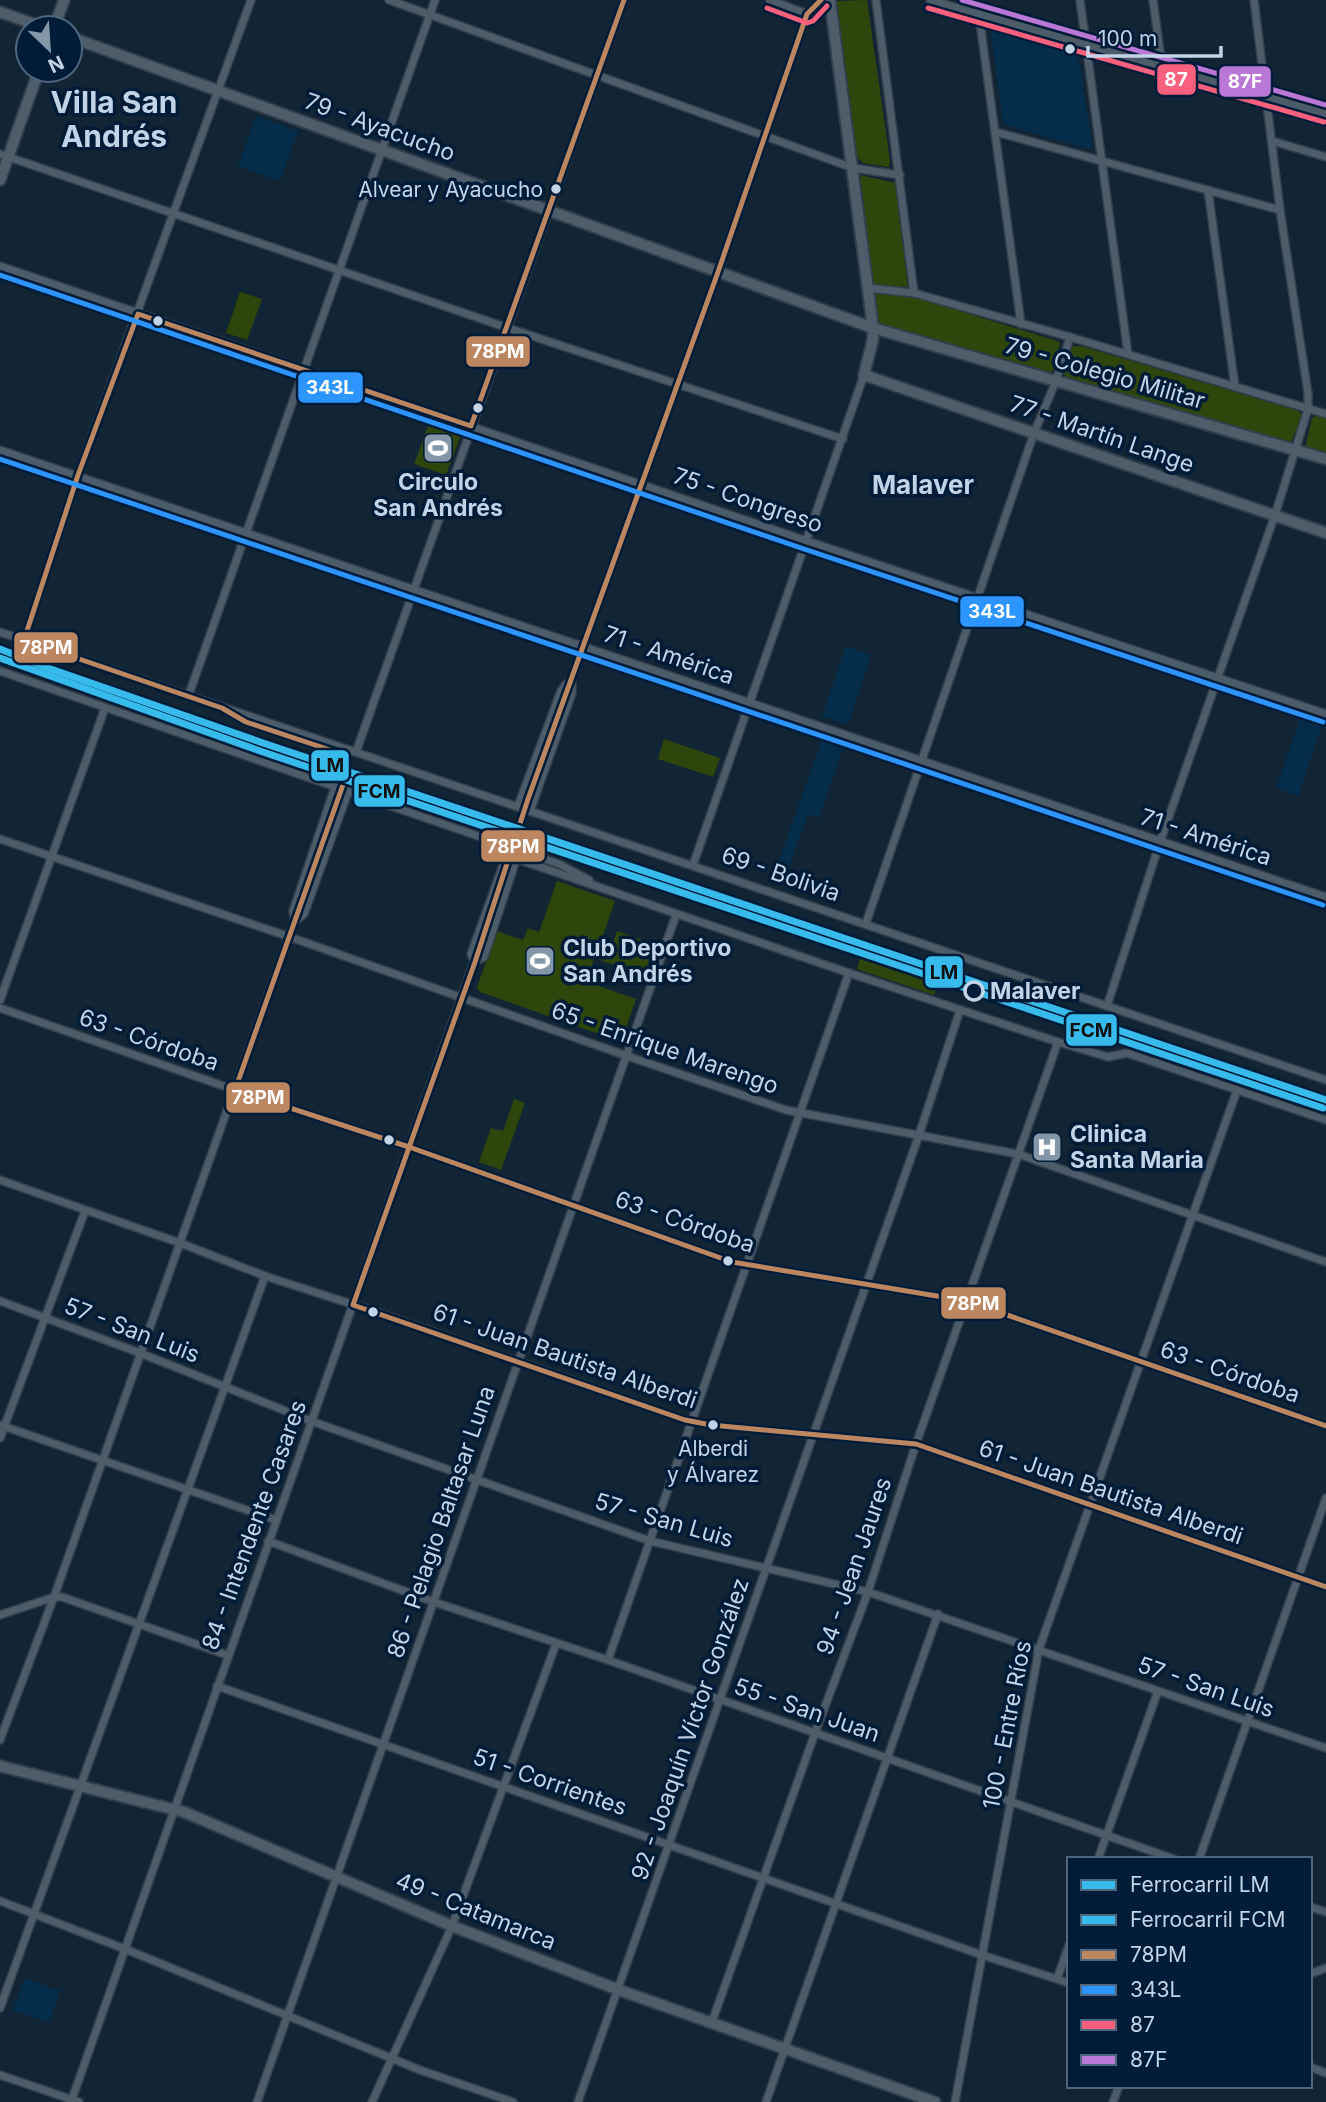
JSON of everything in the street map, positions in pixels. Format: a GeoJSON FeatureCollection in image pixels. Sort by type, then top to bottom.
{"type":"FeatureCollection","features":[{"type":"Feature","properties":{"kind":"street"},"geometry":{"type":"LineString","coordinates":[[24,640],[78,475],[251,0]]}},
{"type":"Feature","properties":{"kind":"street"},"geometry":{"type":"LineString","coordinates":[[389,0],[853,168],[900,175]]}},
{"type":"Feature","properties":{"kind":"street"},"geometry":{"type":"LineString","coordinates":[[188,697],[435,0]]}},
{"type":"Feature","properties":{"kind":"street"},"geometry":{"type":"LineString","coordinates":[[356,752],[624,0]]}},
{"type":"Feature","properties":{"kind":"street"},"geometry":{"type":"LineString","coordinates":[[770,0],[807,14]]}},
{"type":"Feature","properties":{"kind":"street"},"geometry":{"type":"LineString","coordinates":[[528,799],[718,272],[807,14],[821,0]]}},
{"type":"Feature","properties":{"kind":"street"},"geometry":{"type":"LineString","coordinates":[[694,865],[864,375],[873,339],[830,0]]}},
{"type":"Feature","properties":{"kind":"street"},"geometry":{"type":"LineString","coordinates":[[876,0],[914,293]]}},
{"type":"Feature","properties":{"kind":"street"},"geometry":{"type":"LineString","coordinates":[[930,0],[1326,114]]}},
{"type":"Feature","properties":{"kind":"street"},"geometry":{"type":"LineString","coordinates":[[977,0],[1021,324]]}},
{"type":"Feature","properties":{"kind":"street"},"geometry":{"type":"LineString","coordinates":[[1080,0],[1128,354]]}},
{"type":"Feature","properties":{"kind":"street"},"geometry":{"type":"LineString","coordinates":[[1153,0],[1162,66]]}},
{"type":"Feature","properties":{"kind":"street"},"geometry":{"type":"LineString","coordinates":[[1107,1006],[1160,842],[1275,516],[1308,409],[1254,0]]}},
{"type":"Feature","properties":{"kind":"street","name":"79 - Ayacucho"},"geometry":{"type":"LineString","coordinates":[[84,42],[873,328]]}},
{"type":"Feature","properties":{"kind":"street"},"geometry":{"type":"LineString","coordinates":[[0,180],[4,155],[33,84]]}},
{"type":"Feature","properties":{"kind":"street"},"geometry":{"type":"LineString","coordinates":[[996,132],[1280,210]]}},
{"type":"Feature","properties":{"kind":"street"},"geometry":{"type":"LineString","coordinates":[[1272,141],[1326,157]]}},
{"type":"Feature","properties":{"kind":"street"},"geometry":{"type":"LineString","coordinates":[[4,155],[174,215],[842,439]]}},
{"type":"Feature","properties":{"kind":"street"},"geometry":{"type":"LineString","coordinates":[[1208,190],[1235,387]]}},
{"type":"Feature","properties":{"kind":"street","name":"75 - Congreso"},"geometry":{"type":"LineString","coordinates":[[0,266],[807,541],[1326,714]]}},
{"type":"Feature","properties":{"kind":"street"},"geometry":{"type":"LineString","coordinates":[[868,288],[914,293],[1326,414]]}},
{"type":"Feature","properties":{"kind":"street","name":"79 - Colegio Militar"},"geometry":{"type":"LineString","coordinates":[[873,328],[1326,460]]}},
{"type":"Feature","properties":{"kind":"street"},"geometry":{"type":"LineString","coordinates":[[866,923],[1034,433],[1056,381],[1070,337]]}},
{"type":"Feature","properties":{"kind":"street","name":"77 - Martín Lange"},"geometry":{"type":"LineString","coordinates":[[864,375],[1326,533]]}},
{"type":"Feature","properties":{"kind":"street","name":"71 - América"},"geometry":{"type":"LineString","coordinates":[[0,450],[1326,897]]}},
{"type":"Feature","properties":{"kind":"street","name":"69 - Bolivia"},"geometry":{"type":"LineString","coordinates":[[0,632],[1326,1080]]}},
{"type":"Feature","properties":{"kind":"street"},"geometry":{"type":"LineString","coordinates":[[0,671],[341,791],[510,846],[559,864],[608,891]]}},
{"type":"Feature","properties":{"kind":"street"},"geometry":{"type":"LineString","coordinates":[[519,806],[561,691],[572,675]]}},
{"type":"Feature","properties":{"kind":"street"},"geometry":{"type":"LineString","coordinates":[[530,811],[572,693],[572,675]]}},
{"type":"Feature","properties":{"kind":"street"},"geometry":{"type":"LineString","coordinates":[[0,1000],[105,708]]}},
{"type":"Feature","properties":{"kind":"street","name":"69 - Bolivia"},"geometry":{"type":"LineString","coordinates":[[222,708],[246,722],[339,753],[346,761]]}},
{"type":"Feature","properties":{"kind":"street"},"geometry":{"type":"LineString","coordinates":[[295,922],[304,914],[341,791]]}},
{"type":"Feature","properties":{"kind":"street"},"geometry":{"type":"LineString","coordinates":[[0,1740],[54,1597],[290,937],[295,922],[293,911],[341,791]]}},
{"type":"Feature","properties":{"kind":"street","name":"65 - Enrique Marengo"},"geometry":{"type":"LineString","coordinates":[[0,839],[799,1114],[1017,1154],[1326,1262]]}},
{"type":"Feature","properties":{"kind":"street","name":"84 - Intendente Casares"},"geometry":{"type":"LineString","coordinates":[[475,962],[471,954],[510,846]]}},
{"type":"Feature","properties":{"kind":"street","name":"84 - Intendente Casares"},"geometry":{"type":"LineString","coordinates":[[74,2101],[227,1655],[475,962],[514,858],[520,850]]}},
{"type":"Feature","properties":{"kind":"street"},"geometry":{"type":"LineString","coordinates":[[514,858],[1058,1042],[1108,1057],[1127,1053],[1326,1121]]}},
{"type":"Feature","properties":{"kind":"street","name":"86 - Pelagio Baltasar Luna"},"geometry":{"type":"LineString","coordinates":[[257,2102],[676,915]]}},
{"type":"Feature","properties":{"kind":"street"},"geometry":{"type":"LineString","coordinates":[[608,1660],[849,973]]}},
{"type":"Feature","properties":{"kind":"street","name":"63 - Córdoba"},"geometry":{"type":"LineString","coordinates":[[0,1008],[409,1147],[746,1266],[967,1301],[1326,1426]]}},
{"type":"Feature","properties":{"kind":"street","name":"92 - Joaquín Víctor González"},"geometry":{"type":"LineString","coordinates":[[578,2102],[919,1135],[960,1010]]}},
{"type":"Feature","properties":{"kind":"street","name":"94 - Jean Jaures"},"geometry":{"type":"LineString","coordinates":[[712,2022],[814,1733],[869,1592],[916,1444],[1058,1042]]}},
{"type":"Feature","properties":{"kind":"street","name":"100 - Entre Ríos"},"geometry":{"type":"LineString","coordinates":[[955,2102],[1039,1649],[1237,1090]]}},
{"type":"Feature","properties":{"kind":"street","name":"61 - Juan Bautista Alberdi"},"geometry":{"type":"LineString","coordinates":[[0,1180],[265,1276],[691,1421],[916,1444],[1326,1587]]}},
{"type":"Feature","properties":{"kind":"street"},"geometry":{"type":"LineString","coordinates":[[0,1438],[2,1426],[46,1318],[85,1211]]}},
{"type":"Feature","properties":{"kind":"street"},"geometry":{"type":"LineString","coordinates":[[0,2008],[265,1276]]}},
{"type":"Feature","properties":{"kind":"street","name":"57 - San Luis"},"geometry":{"type":"LineString","coordinates":[[0,1301],[311,1421],[650,1541],[869,1592],[1326,1748]]}},
{"type":"Feature","properties":{"kind":"street"},"geometry":{"type":"LineString","coordinates":[[2,1426],[276,1520]]}},
{"type":"Feature","properties":{"kind":"street"},"geometry":{"type":"LineString","coordinates":[[1200,1857],[1326,1498]]}},
{"type":"Feature","properties":{"kind":"street","name":"55 - San Juan"},"geometry":{"type":"LineString","coordinates":[[268,1541],[434,1602],[608,1660],[1168,1857]]}},
{"type":"Feature","properties":{"kind":"street"},"geometry":{"type":"LineString","coordinates":[[0,1615],[54,1597],[62,1597],[227,1655]]}},
{"type":"Feature","properties":{"kind":"street"},"geometry":{"type":"LineString","coordinates":[[766,2102],[938,1614]]}},
{"type":"Feature","properties":{"kind":"street"},"geometry":{"type":"LineString","coordinates":[[372,2102],[452,1926],[556,1644]]}},
{"type":"Feature","properties":{"kind":"street","name":"51 - Corrientes"},"geometry":{"type":"LineString","coordinates":[[217,1686],[982,1955],[1067,1982]]}},
{"type":"Feature","properties":{"kind":"street"},"geometry":{"type":"LineString","coordinates":[[1099,1857],[1158,1691]]}},
{"type":"Feature","properties":{"kind":"street","name":"49 - Catamarca"},"geometry":{"type":"LineString","coordinates":[[0,1766],[173,1809],[452,1926],[619,1990],[935,2102]]}},
{"type":"Feature","properties":{"kind":"street"},"geometry":{"type":"LineString","coordinates":[[0,1901],[125,1949],[392,2059],[513,2102]]}},
{"type":"Feature","properties":{"kind":"street"},"geometry":{"type":"LineString","coordinates":[[1057,1979],[1067,1951]]}},
{"type":"Feature","properties":{"kind":"street"},"geometry":{"type":"LineString","coordinates":[[0,2075],[74,2101]]}},
{"type":"Feature","properties":{"kind":"shaded area"},"geometry":{"type":"Polygon","coordinates":[[[995,29],[1078,53],[1092,146],[1089,149],[1003,122],[991,32],[995,29]]]}},
{"type":"Feature","properties":{"kind":"shaded area"},"geometry":{"type":"Polygon","coordinates":[[[256,116],[298,131],[280,181],[238,166],[256,116]]]}},
{"type":"Feature","properties":{"kind":"shaded area"},"geometry":{"type":"Polygon","coordinates":[[[846,646],[871,655],[848,725],[822,716],[846,646]]]}},
{"type":"Feature","properties":{"kind":"shaded area"},"geometry":{"type":"Polygon","coordinates":[[[1301,716],[1323,723],[1298,796],[1276,788],[1301,716]]]}},
{"type":"Feature","properties":{"kind":"shaded area"},"geometry":{"type":"Polygon","coordinates":[[[823,737],[844,745],[819,818],[808,814],[782,886],[771,883],[823,737]]]}},
{"type":"Feature","properties":{"kind":"shaded area"},"geometry":{"type":"Polygon","coordinates":[[[25,1978],[60,1991],[49,2023],[13,2010],[25,1978]]]}},
{"type":"Feature","properties":{"kind":"green space"},"geometry":{"type":"Polygon","coordinates":[[[867,0],[889,167],[863,163],[857,157],[836,5],[837,1],[867,0]]]}},
{"type":"Feature","properties":{"kind":"green space"},"geometry":{"type":"Polygon","coordinates":[[[860,175],[895,183],[908,287],[873,285],[860,175]]]}},
{"type":"Feature","properties":{"kind":"green space"},"geometry":{"type":"Polygon","coordinates":[[[240,292],[262,299],[247,340],[226,333],[240,292]]]}},
{"type":"Feature","properties":{"kind":"green space"},"geometry":{"type":"Polygon","coordinates":[[[877,293],[918,298],[1054,340],[1060,343],[1054,369],[1046,373],[880,325],[873,295],[877,293]]]}},
{"type":"Feature","properties":{"kind":"green space"},"geometry":{"type":"Polygon","coordinates":[[[1074,346],[1299,411],[1302,416],[1290,445],[1067,380],[1063,371],[1070,348],[1074,346]]]}},
{"type":"Feature","properties":{"kind":"green space"},"geometry":{"type":"Polygon","coordinates":[[[1317,415],[1326,417],[1326,456],[1305,448],[1312,418],[1317,415]]]}},
{"type":"Feature","properties":{"kind":"green space","name":"Circulo San Andrés"},"geometry":{"type":"Polygon","coordinates":[[[430,421],[462,432],[446,475],[414,464],[430,421]]]}},
{"type":"Feature","properties":{"kind":"green space"},"geometry":{"type":"Polygon","coordinates":[[[664,739],[720,758],[713,777],[658,759],[664,739]]]}},
{"type":"Feature","properties":{"kind":"green space","name":"Club Deportivo San Andrés"},"geometry":{"type":"Polygon","coordinates":[[[557,881],[615,901],[601,941],[612,945],[617,931],[655,944],[644,975],[594,958],[592,964],[597,972],[593,984],[636,999],[622,1040],[480,992],[477,987],[497,931],[523,940],[528,928],[539,932],[557,881]]]}},
{"type":"Feature","properties":{"kind":"green space"},"geometry":{"type":"Polygon","coordinates":[[[860,958],[937,984],[934,995],[857,969],[860,958]]]}},
{"type":"Feature","properties":{"kind":"green space"},"geometry":{"type":"Polygon","coordinates":[[[514,1099],[525,1103],[501,1170],[479,1162],[491,1128],[503,1131],[514,1099]]]}},
{"type":"Feature","properties":{"kind":"tunnel"},"geometry":{"type":"LineString","coordinates":[[340,793],[348,770],[346,761]]}},
{"type":"Feature","properties":{"kind":"tunnel"},"geometry":{"type":"LineString","coordinates":[[511,857],[528,799]]}},
{"type":"Feature","properties":{"kind":"rail line","name":"LM"},"geometry":{"type":"LineString","coordinates":[[0,649],[263,743],[1326,1100]]}},
{"type":"Feature","properties":{"kind":"rail line","name":"FCM"},"geometry":{"type":"LineString","coordinates":[[0,658],[260,751],[1323,1108]]}},
{"type":"Feature","properties":{"kind":"transit line","name":"78PM"},"geometry":{"type":"LineString","coordinates":[[624,0],[471,426],[138,314],[78,475],[24,640],[222,708],[246,722],[339,753],[346,767],[344,782],[235,1090],[409,1147],[732,1262],[967,1301],[1326,1426]]}},
{"type":"Feature","properties":{"kind":"transit line","name":"78PM"},"geometry":{"type":"LineString","coordinates":[[821,0],[807,14],[718,272],[528,799],[475,962],[353,1305],[685,1420],[711,1425],[916,1444],[1326,1587]]}},
{"type":"Feature","properties":{"kind":"transit line","name":"87F"},"geometry":{"type":"LineString","coordinates":[[962,0],[1326,105]]}},
{"type":"Feature","properties":{"kind":"transit line","name":"87"},"geometry":{"type":"LineString","coordinates":[[767,8],[807,23],[813,21],[827,6]]}},
{"type":"Feature","properties":{"kind":"transit line","name":"87"},"geometry":{"type":"LineString","coordinates":[[928,8],[1324,122]]}},
{"type":"Feature","properties":{"kind":"transit line","name":"343L"},"geometry":{"type":"LineString","coordinates":[[0,275],[804,549],[1323,722]]}},
{"type":"Feature","properties":{"kind":"transit line","name":"343L"},"geometry":{"type":"LineString","coordinates":[[0,459],[1323,905]]}},
{"type":"Feature","properties":{"kind":"place","name":"Alvear y Ayacucho"},"geometry":{"type":"Point","coordinates":[556,189]}},
{"type":"Feature","properties":{"kind":"place","name":"Circulo San Andrés"},"geometry":{"type":"Point","coordinates":[438,448]}},
{"type":"Feature","properties":{"kind":"place","name":"Club Deportivo San Andrés"},"geometry":{"type":"Point","coordinates":[540,961]}},
{"type":"Feature","properties":{"kind":"place","name":"Malaver"},"geometry":{"type":"Point","coordinates":[974,991]}},
{"type":"Feature","properties":{"kind":"place","name":"Clinica Santa Maria"},"geometry":{"type":"Point","coordinates":[1047,1147]}},
{"type":"Feature","properties":{"kind":"place","name":"Alberdi y Álvarez"},"geometry":{"type":"Point","coordinates":[713,1425]}},
{"type":"Feature","properties":{"kind":"district","name":"Villa San Andrés"},"geometry":{"type":"Point","coordinates":[114,120]}},
{"type":"Feature","properties":{"kind":"district","name":"Malaver"},"geometry":{"type":"Point","coordinates":[923,485]}}]}
